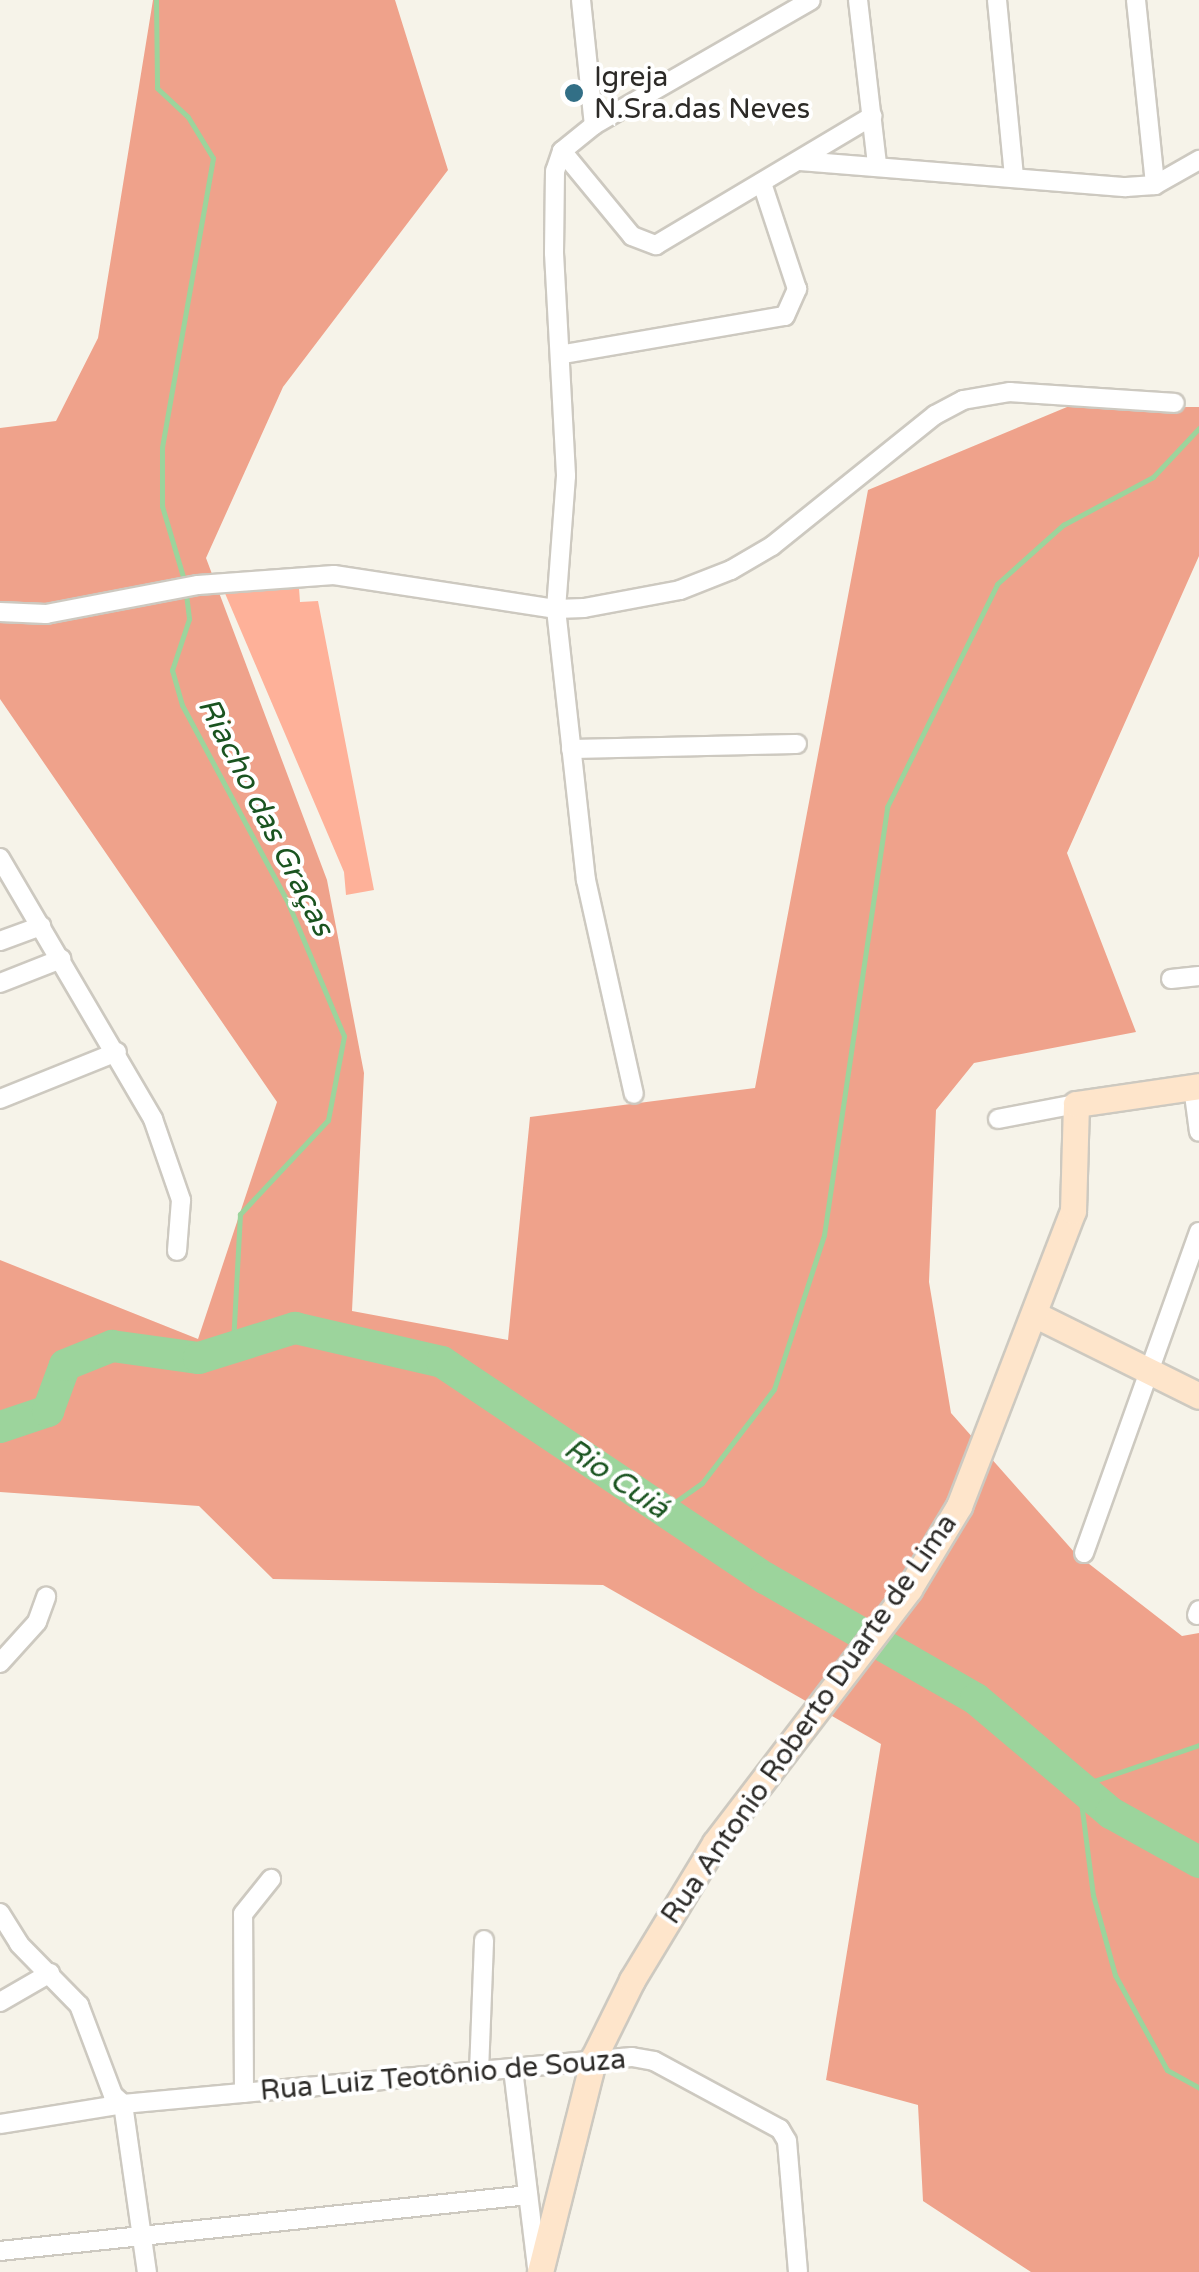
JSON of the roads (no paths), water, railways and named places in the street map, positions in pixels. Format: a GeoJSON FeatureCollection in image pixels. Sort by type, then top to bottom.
{"type":"FeatureCollection","features":[{"type":"Feature","properties":{"kind":"main road"},"geometry":{"type":"LineString","coordinates":[[1076,1104],[1196,1087]]}},
{"type":"Feature","properties":{"kind":"main road","name":"Rua Antonio Roberto Duarte de Lima"},"geometry":{"type":"LineString","coordinates":[[539,2272],[594,2058],[684,1892],[908,1589],[960,1506],[1073,1211],[1076,1104]]}},
{"type":"Feature","properties":{"kind":"main road"},"geometry":{"type":"LineString","coordinates":[[1037,1307],[1060,1324],[1199,1396]]}},
{"type":"Feature","properties":{"kind":"street"},"geometry":{"type":"LineString","coordinates":[[581,0],[594,126]]}},
{"type":"Feature","properties":{"kind":"street"},"geometry":{"type":"LineString","coordinates":[[634,1094],[586,880],[556,609],[566,476],[554,182],[562,151],[594,126],[810,0]]}},
{"type":"Feature","properties":{"kind":"street"},"geometry":{"type":"LineString","coordinates":[[858,0],[877,163]]}},
{"type":"Feature","properties":{"kind":"street"},"geometry":{"type":"LineString","coordinates":[[997,0],[1014,175]]}},
{"type":"Feature","properties":{"kind":"street"},"geometry":{"type":"LineString","coordinates":[[1136,0],[1155,185]]}},
{"type":"Feature","properties":{"kind":"street"},"geometry":{"type":"LineString","coordinates":[[562,151],[645,244],[666,242],[872,116]]}},
{"type":"Feature","properties":{"kind":"street"},"geometry":{"type":"LineString","coordinates":[[800,161],[877,163],[1155,185],[1199,160]]}},
{"type":"Feature","properties":{"kind":"street"},"geometry":{"type":"LineString","coordinates":[[564,354],[785,316],[796,289],[762,184]]}},
{"type":"Feature","properties":{"kind":"street"},"geometry":{"type":"LineString","coordinates":[[0,612],[74,610],[198,585],[334,575],[556,609],[680,590],[731,570],[772,546],[935,414],[964,400],[1010,392],[1174,403]]}},
{"type":"Feature","properties":{"kind":"street"},"geometry":{"type":"LineString","coordinates":[[571,749],[797,744]]}},
{"type":"Feature","properties":{"kind":"street"},"geometry":{"type":"LineString","coordinates":[[0,858],[116,1052],[176,1176],[177,1252]]}},
{"type":"Feature","properties":{"kind":"street"},"geometry":{"type":"LineString","coordinates":[[0,941],[41,926]]}},
{"type":"Feature","properties":{"kind":"street"},"geometry":{"type":"LineString","coordinates":[[0,983],[61,959]]}},
{"type":"Feature","properties":{"kind":"street"},"geometry":{"type":"LineString","coordinates":[[1171,979],[1199,976]]}},
{"type":"Feature","properties":{"kind":"street"},"geometry":{"type":"LineString","coordinates":[[0,1099],[116,1052]]}},
{"type":"Feature","properties":{"kind":"street"},"geometry":{"type":"LineString","coordinates":[[1196,1087],[1199,1132]]}},
{"type":"Feature","properties":{"kind":"street"},"geometry":{"type":"LineString","coordinates":[[998,1119],[1076,1104]]}},
{"type":"Feature","properties":{"kind":"street"},"geometry":{"type":"LineString","coordinates":[[1084,1553],[1199,1232]]}},
{"type":"Feature","properties":{"kind":"street"},"geometry":{"type":"LineString","coordinates":[[0,1663],[37,1622],[46,1597]]}},
{"type":"Feature","properties":{"kind":"street"},"geometry":{"type":"LineString","coordinates":[[244,2093],[243,1914],[271,1879]]}},
{"type":"Feature","properties":{"kind":"street"},"geometry":{"type":"LineString","coordinates":[[0,1913],[78,2005],[113,2095],[124,2104],[147,2272]]}},
{"type":"Feature","properties":{"kind":"street"},"geometry":{"type":"LineString","coordinates":[[479,2072],[484,1940]]}},
{"type":"Feature","properties":{"kind":"street"},"geometry":{"type":"LineString","coordinates":[[0,2002],[50,1973]]}},
{"type":"Feature","properties":{"kind":"street","name":"Rua Luiz Teotônio de Souza"},"geometry":{"type":"LineString","coordinates":[[0,2124],[124,2104],[594,2058],[654,2061],[780,2129],[787,2141],[798,2272]]}},
{"type":"Feature","properties":{"kind":"street"},"geometry":{"type":"LineString","coordinates":[[513,2068],[539,2272]]}},
{"type":"Feature","properties":{"kind":"street"},"geometry":{"type":"LineString","coordinates":[[0,2250],[528,2195]]}},
{"type":"Feature","properties":{"kind":"waterway","name":"Riacho das Graças"},"geometry":{"type":"LineString","coordinates":[[156,0],[157,88],[188,117],[213,158],[162,448],[162,506],[185,583]]}},
{"type":"Feature","properties":{"kind":"waterway"},"geometry":{"type":"LineString","coordinates":[[661,1512],[702,1483],[774,1389],[824,1235],[887,807],[997,584],[1063,525],[1153,477],[1199,428]]}},
{"type":"Feature","properties":{"kind":"waterway","name":"Riacho das Graças"},"geometry":{"type":"LineString","coordinates":[[186,594],[189,619],[172,670],[182,705],[288,903],[344,1036],[328,1120],[240,1214],[233,1344]]}},
{"type":"Feature","properties":{"kind":"waterway","name":"Rio Cuiá"},"geometry":{"type":"LineString","coordinates":[[0,1427],[48,1411],[65,1365],[112,1346],[199,1358],[295,1328],[442,1362],[765,1578],[976,1699],[1111,1813],[1199,1862]]}},
{"type":"Feature","properties":{"kind":"waterway"},"geometry":{"type":"LineString","coordinates":[[1199,1745],[1079,1786],[1093,1895],[1115,1975],[1167,2070],[1199,2088]]}},
{"type":"Feature","properties":{"kind":"place","name":"Igreja N.Sra.das Neves"},"geometry":{"type":"Point","coordinates":[574,93]}}]}
